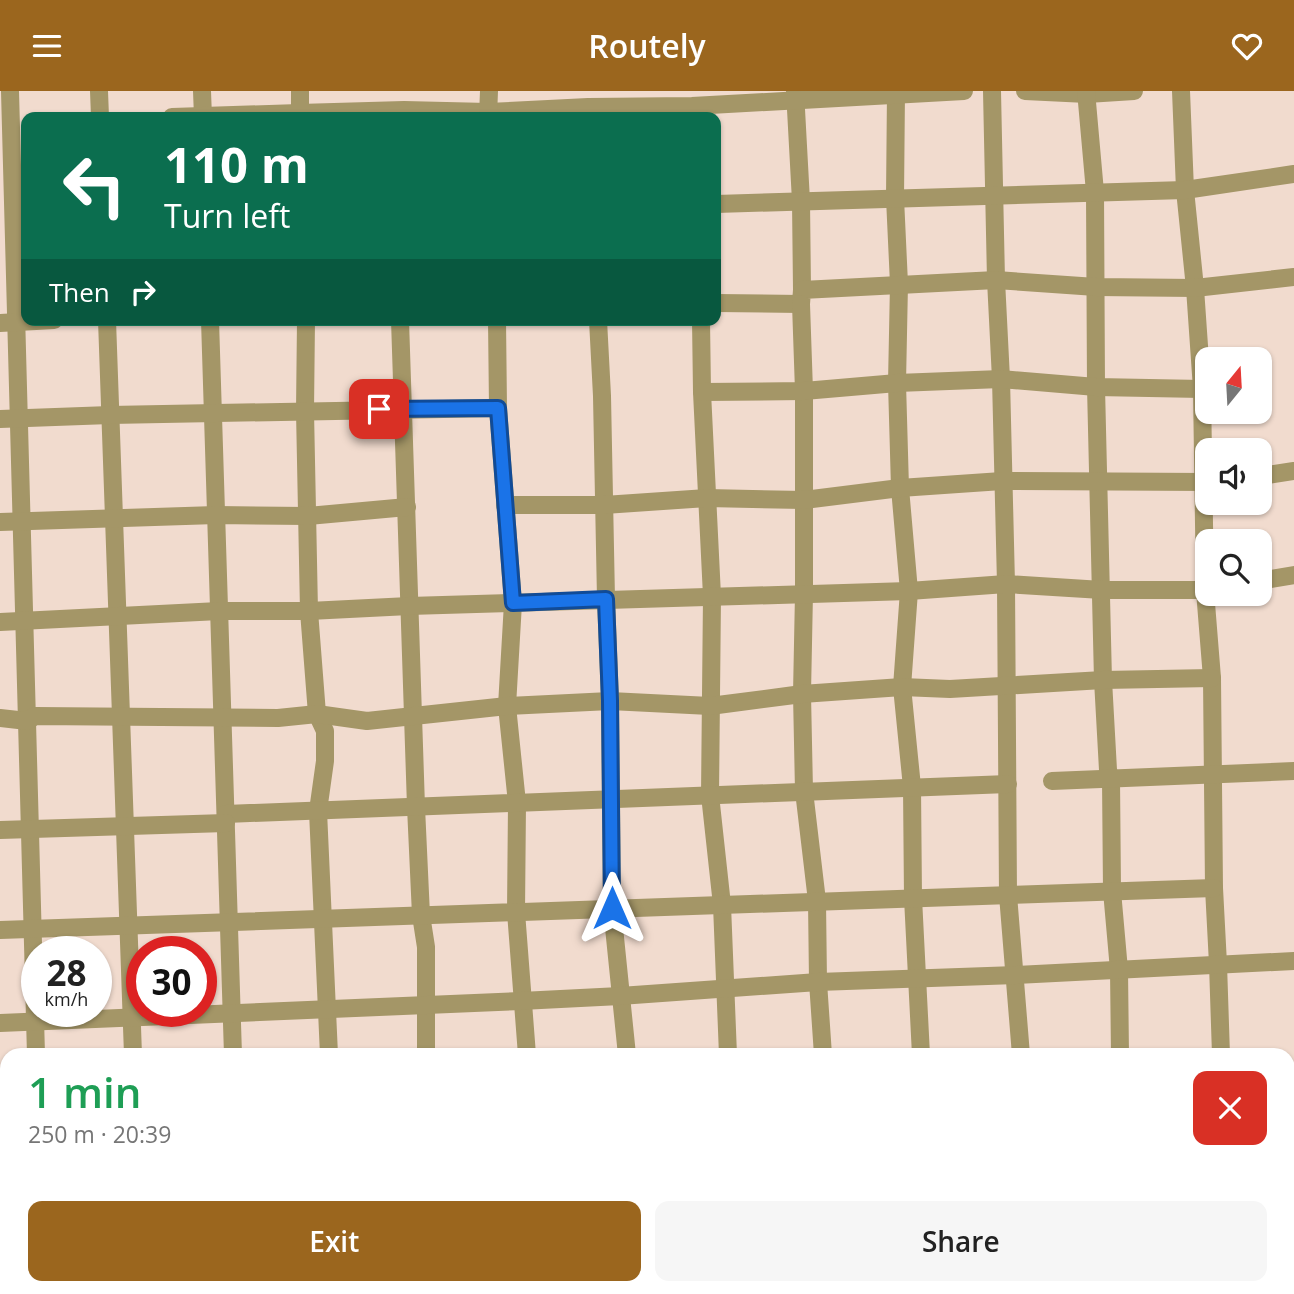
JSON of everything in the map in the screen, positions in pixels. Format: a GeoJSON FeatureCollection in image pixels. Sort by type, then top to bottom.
{"type":"FeatureCollection","features":[{"type":"Feature","properties":{"kind":"street"},"geometry":{"type":"LineString","coordinates":[[10,91],[13,224],[8,322],[19,419],[33,936]]}},
{"type":"Feature","properties":{"kind":"street"},"geometry":{"type":"LineString","coordinates":[[99,91],[100,112]]}},
{"type":"Feature","properties":{"kind":"street"},"geometry":{"type":"LineString","coordinates":[[202,91],[203,112]]}},
{"type":"Feature","properties":{"kind":"street"},"geometry":{"type":"LineString","coordinates":[[300,91],[300,112]]}},
{"type":"Feature","properties":{"kind":"street"},"geometry":{"type":"LineString","coordinates":[[403,112],[404,91]]}},
{"type":"Feature","properties":{"kind":"street"},"geometry":{"type":"LineString","coordinates":[[488,112],[489,91]]}},
{"type":"Feature","properties":{"kind":"street"},"geometry":{"type":"LineString","coordinates":[[518,112],[588,105],[692,105],[795,95],[964,91]]}},
{"type":"Feature","properties":{"kind":"street"},"geometry":{"type":"LineString","coordinates":[[992,91],[1006,584],[1008,895],[1021,1048]]}},
{"type":"Feature","properties":{"kind":"street"},"geometry":{"type":"LineString","coordinates":[[1025,91],[1134,91]]}},
{"type":"Feature","properties":{"kind":"street"},"geometry":{"type":"LineString","coordinates":[[1181,91],[1185,190],[1199,347]]}},
{"type":"Feature","properties":{"kind":"street"},"geometry":{"type":"LineString","coordinates":[[896,93],[895,198],[899,284],[897,383],[900,488],[908,591],[902,687],[912,787],[921,1048]]}},
{"type":"Feature","properties":{"kind":"street"},"geometry":{"type":"LineString","coordinates":[[1086,93],[1095,193],[1096,387],[1103,680],[1108,770],[1111,779],[1112,891],[1119,970],[1120,1048]]}},
{"type":"Feature","properties":{"kind":"street"},"geometry":{"type":"LineString","coordinates":[[795,95],[801,201],[804,391],[804,791],[817,901],[823,1048]]}},
{"type":"Feature","properties":{"kind":"street"},"geometry":{"type":"LineString","coordinates":[[721,204],[1185,190],[1294,174]]}},
{"type":"Feature","properties":{"kind":"street"},"geometry":{"type":"LineString","coordinates":[[721,303],[801,297],[899,284],[996,280],[1096,287],[1195,288],[1294,277]]}},
{"type":"Feature","properties":{"kind":"street"},"geometry":{"type":"LineString","coordinates":[[107,326],[128,936]]}},
{"type":"Feature","properties":{"kind":"street"},"geometry":{"type":"LineString","coordinates":[[210,326],[233,1048]]}},
{"type":"Feature","properties":{"kind":"street"},"geometry":{"type":"LineString","coordinates":[[306,326],[309,611],[317,714],[325,731],[325,761],[318,811],[329,1048]]}},
{"type":"Feature","properties":{"kind":"street"},"geometry":{"type":"LineString","coordinates":[[400,326],[416,807],[421,915],[426,947],[426,1048]]}},
{"type":"Feature","properties":{"kind":"street"},"geometry":{"type":"LineString","coordinates":[[497,326],[498,408],[513,603],[508,706],[517,803],[516,912],[526,1048]]}},
{"type":"Feature","properties":{"kind":"street"},"geometry":{"type":"LineString","coordinates":[[598,326],[610,701],[612,908],[626,1048]]}},
{"type":"Feature","properties":{"kind":"street"},"geometry":{"type":"LineString","coordinates":[[701,326],[712,596],[710,795],[722,905],[728,1048]]}},
{"type":"Feature","properties":{"kind":"street"},"geometry":{"type":"LineString","coordinates":[[702,392],[804,391],[897,383],[1000,379],[1096,387],[1195,389]]}},
{"type":"Feature","properties":{"kind":"street"},"geometry":{"type":"LineString","coordinates":[[0,419],[498,408]]}},
{"type":"Feature","properties":{"kind":"street"},"geometry":{"type":"LineString","coordinates":[[1272,474],[1294,471]]}},
{"type":"Feature","properties":{"kind":"street"},"geometry":{"type":"LineString","coordinates":[[505,505],[604,505],[707,498],[804,500],[900,488],[1002,481],[1195,482]]}},
{"type":"Feature","properties":{"kind":"street"},"geometry":{"type":"LineString","coordinates":[[0,522],[216,515],[308,516],[407,506]]}},
{"type":"Feature","properties":{"kind":"street"},"geometry":{"type":"LineString","coordinates":[[1272,579],[1294,575]]}},
{"type":"Feature","properties":{"kind":"street"},"geometry":{"type":"LineString","coordinates":[[0,622],[219,611],[309,611],[908,591],[1006,584],[1102,590],[1195,590]]}},
{"type":"Feature","properties":{"kind":"street"},"geometry":{"type":"LineString","coordinates":[[1207,606],[1212,678],[1214,888],[1221,1048]]}},
{"type":"Feature","properties":{"kind":"street"},"geometry":{"type":"LineString","coordinates":[[0,718],[27,721],[35,716],[278,718],[317,714],[367,721],[508,706],[610,701],[710,706],[802,694],[902,687],[950,689],[1103,680],[1212,678]]}},
{"type":"Feature","properties":{"kind":"street"},"geometry":{"type":"LineString","coordinates":[[1052,781],[1294,771]]}},
{"type":"Feature","properties":{"kind":"street"},"geometry":{"type":"LineString","coordinates":[[0,830],[125,826],[318,811],[1008,783]]}},
{"type":"Feature","properties":{"kind":"street"},"geometry":{"type":"LineString","coordinates":[[0,930],[1214,888]]}},
{"type":"Feature","properties":{"kind":"street"},"geometry":{"type":"LineString","coordinates":[[217,1014],[620,996],[818,982],[1294,961]]}},
{"type":"Feature","properties":{"kind":"street"},"geometry":{"type":"LineString","coordinates":[[0,1023],[21,1022]]}},
{"type":"Feature","properties":{"kind":"street"},"geometry":{"type":"LineString","coordinates":[[36,1027],[36,1048]]}},
{"type":"Feature","properties":{"kind":"street"},"geometry":{"type":"LineString","coordinates":[[131,1027],[133,1048]]}},
{"type":"Feature","properties":{"kind":"route"},"geometry":{"type":"LineString","coordinates":[[379,409],[498,408],[513,603],[606,599],[612,908]]}}]}
